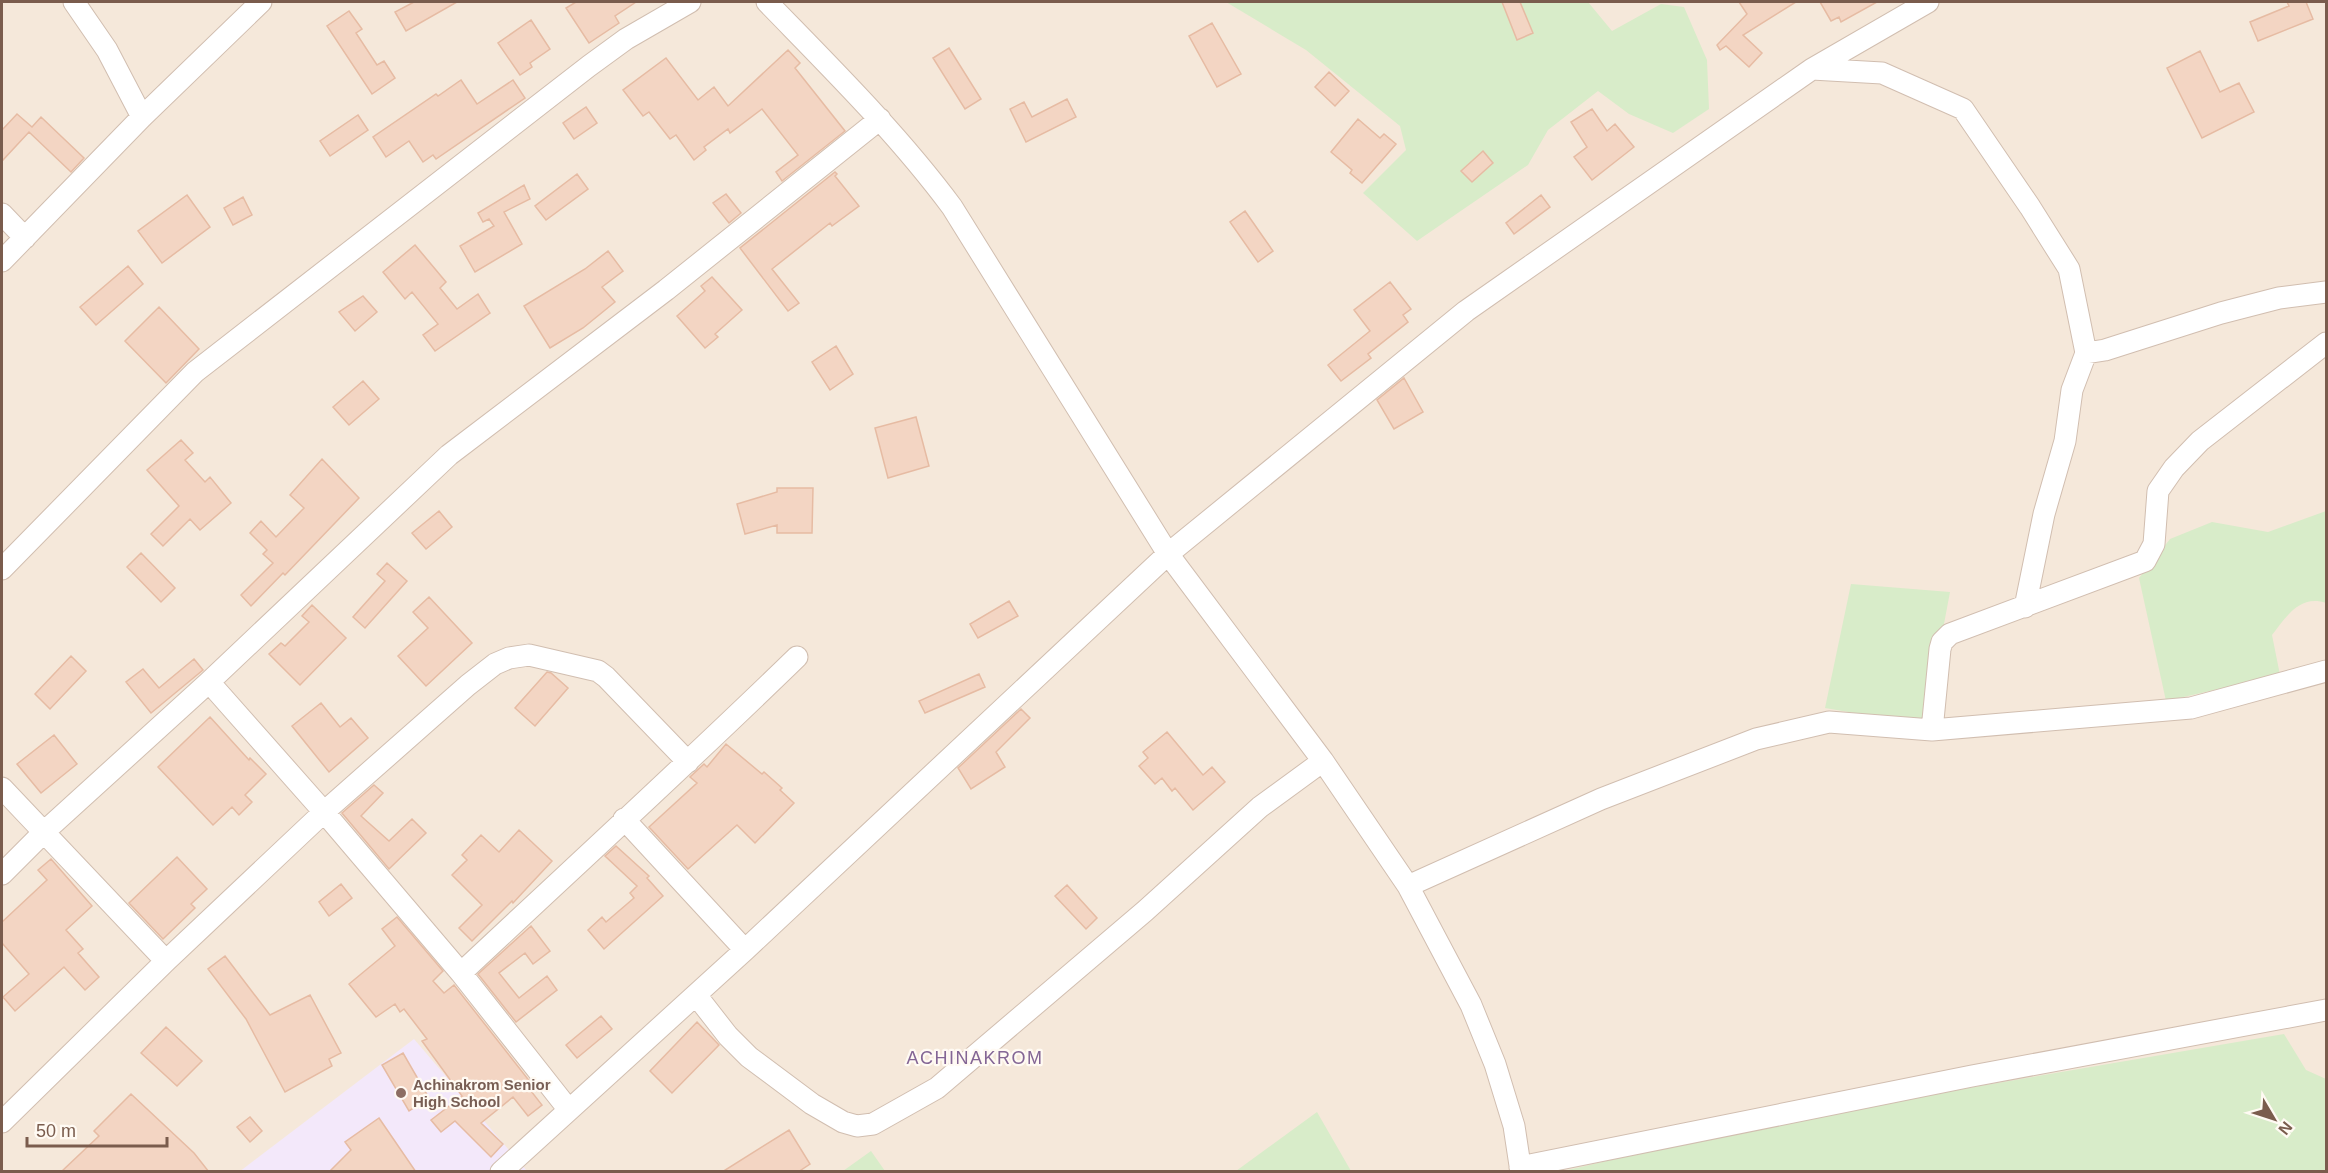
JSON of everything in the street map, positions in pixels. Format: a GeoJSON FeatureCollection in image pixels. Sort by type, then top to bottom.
{"type":"FeatureCollection","features":[{"type":"Feature","properties":{"kind":"street"},"geometry":{"type":"LineString","coordinates":[[74,2],[107,50],[142,117]]}},
{"type":"Feature","properties":{"kind":"street"},"geometry":{"type":"LineString","coordinates":[[2,261],[142,117],[261,2]]}},
{"type":"Feature","properties":{"kind":"street"},"geometry":{"type":"LineString","coordinates":[[2,569],[195,372],[589,66],[626,39],[690,2]]}},
{"type":"Feature","properties":{"kind":"street"},"geometry":{"type":"LineString","coordinates":[[767,2],[924,168],[958,215],[1168,554],[1323,761],[1407,886],[1471,1005],[1495,1064],[1514,1126],[1521,1169],[1972,1076],[2326,1010]]}},
{"type":"Feature","properties":{"kind":"street"},"geometry":{"type":"LineString","coordinates":[[501,1172],[745,950],[1168,554],[1466,311],[1812,69],[1928,2]]}},
{"type":"Feature","properties":{"kind":"street"},"geometry":{"type":"LineString","coordinates":[[1812,69],[1882,73],[1963,109],[2069,269],[2086,353],[2072,390],[2065,441],[2044,514],[2025,607]]}},
{"type":"Feature","properties":{"kind":"street"},"geometry":{"type":"LineString","coordinates":[[2,874],[44,832],[209,682],[449,455],[666,290],[880,119]]}},
{"type":"Feature","properties":{"kind":"street"},"geometry":{"type":"LineString","coordinates":[[2,214],[25,238]]}},
{"type":"Feature","properties":{"kind":"street"},"geometry":{"type":"LineString","coordinates":[[2086,353],[2106,350],[2221,313],[2279,298],[2326,292]]}},
{"type":"Feature","properties":{"kind":"street"},"geometry":{"type":"LineString","coordinates":[[1932,730],[1940,649],[1950,634],[2145,561],[2154,544],[2158,491],[2174,468],[2200,441],[2326,343]]}},
{"type":"Feature","properties":{"kind":"street"},"geometry":{"type":"LineString","coordinates":[[2,1122],[166,961],[324,812],[495,664],[509,658],[529,655],[598,671],[688,762]]}},
{"type":"Feature","properties":{"kind":"street"},"geometry":{"type":"LineString","coordinates":[[461,973],[624,819],[688,762],[797,657]]}},
{"type":"Feature","properties":{"kind":"street"},"geometry":{"type":"LineString","coordinates":[[1407,886],[1601,799],[1756,739],[1829,722],[1932,730],[2191,708],[2326,671]]}},
{"type":"Feature","properties":{"kind":"street"},"geometry":{"type":"LineString","coordinates":[[209,682],[324,812],[461,973],[569,1110]]}},
{"type":"Feature","properties":{"kind":"street"},"geometry":{"type":"LineString","coordinates":[[696,995],[728,1036],[749,1057],[812,1104],[843,1122],[856,1126],[873,1124],[937,1088],[1145,911],[1260,807],[1323,761]]}},
{"type":"Feature","properties":{"kind":"street"},"geometry":{"type":"LineString","coordinates":[[2,788],[166,961]]}},
{"type":"Feature","properties":{"kind":"street"},"geometry":{"type":"LineString","coordinates":[[624,819],[745,950]]}},
{"type":"Feature","properties":{"kind":"shaded area"},"geometry":{"type":"Polygon","coordinates":[[[2,2],[2326,2],[2326,1155],[1728,1172],[2,1172],[2,2]]]}},
{"type":"Feature","properties":{"kind":"shaded area","name":"Achinakrom Senior High School"},"geometry":{"type":"Polygon","coordinates":[[[414,1039],[527,1171],[239,1172],[414,1039]]]}},
{"type":"Feature","properties":{"kind":"green space"},"geometry":{"type":"Polygon","coordinates":[[[1226,2],[1588,2],[1612,31],[1661,4],[1684,7],[1707,60],[1709,109],[1673,133],[1629,114],[1598,91],[1548,130],[1528,165],[1417,241],[1363,193],[1406,150],[1400,126],[1306,50],[1226,2]]]}},
{"type":"Feature","properties":{"kind":"green space"},"geometry":{"type":"Polygon","coordinates":[[[2326,511],[2326,603],[2317,601],[2301,604],[2288,615],[2272,635],[2280,675],[2166,701],[2139,578],[2170,539],[2212,522],[2268,532],[2326,511]]]}},
{"type":"Feature","properties":{"kind":"green space"},"geometry":{"type":"Polygon","coordinates":[[[1851,584],[1950,592],[1925,725],[1825,708],[1851,584]]]}},
{"type":"Feature","properties":{"kind":"green space"},"geometry":{"type":"Polygon","coordinates":[[[2284,1034],[2306,1070],[2326,1079],[2326,1171],[1559,1172],[1793,1118],[2284,1034]]]}},
{"type":"Feature","properties":{"kind":"green space"},"geometry":{"type":"Polygon","coordinates":[[[1317,1112],[1351,1171],[1236,1171],[1317,1112]]]}},
{"type":"Feature","properties":{"kind":"green space"},"geometry":{"type":"Polygon","coordinates":[[[871,1151],[885,1171],[843,1171],[871,1151]]]}},
{"type":"Feature","properties":{"kind":"building"},"geometry":{"type":"Polygon","coordinates":[[[414,2],[457,2],[406,31],[395,12],[414,2]]]}},
{"type":"Feature","properties":{"kind":"building"},"geometry":{"type":"Polygon","coordinates":[[[576,2],[636,2],[615,16],[619,23],[589,43],[566,8],[576,2]]]}},
{"type":"Feature","properties":{"kind":"building"},"geometry":{"type":"Polygon","coordinates":[[[1502,2],[1520,2],[1533,33],[1517,40],[1502,2]]]}},
{"type":"Feature","properties":{"kind":"building"},"geometry":{"type":"Polygon","coordinates":[[[1739,2],[1796,2],[1743,35],[1762,53],[1749,67],[1726,46],[1720,50],[1717,45],[1747,14],[1739,2]]]}},
{"type":"Feature","properties":{"kind":"building"},"geometry":{"type":"Polygon","coordinates":[[[1820,2],[1877,2],[1841,22],[1839,17],[1831,21],[1820,2]]]}},
{"type":"Feature","properties":{"kind":"building"},"geometry":{"type":"Polygon","coordinates":[[[2287,2],[2306,2],[2313,19],[2258,41],[2250,22],[2289,6],[2287,2]]]}},
{"type":"Feature","properties":{"kind":"building"},"geometry":{"type":"Polygon","coordinates":[[[349,11],[362,29],[356,33],[377,65],[384,61],[395,78],[372,94],[327,26],[349,11]]]}},
{"type":"Feature","properties":{"kind":"building"},"geometry":{"type":"Polygon","coordinates":[[[531,20],[550,49],[530,63],[532,67],[520,75],[498,43],[531,20]]]}},
{"type":"Feature","properties":{"kind":"building"},"geometry":{"type":"Polygon","coordinates":[[[1212,23],[1241,74],[1217,87],[1189,36],[1212,23]]]}},
{"type":"Feature","properties":{"kind":"building"},"geometry":{"type":"Polygon","coordinates":[[[949,48],[981,99],[965,109],[933,58],[949,48]]]}},
{"type":"Feature","properties":{"kind":"building"},"geometry":{"type":"Polygon","coordinates":[[[788,50],[800,63],[795,68],[845,131],[782,181],[776,172],[798,155],[762,109],[730,133],[728,129],[704,147],[706,150],[694,160],[676,135],[670,139],[649,112],[643,116],[623,90],[666,58],[698,100],[714,87],[728,106],[788,50]]]}},
{"type":"Feature","properties":{"kind":"building"},"geometry":{"type":"Polygon","coordinates":[[[2200,51],[2220,92],[2239,83],[2254,112],[2202,138],[2167,68],[2200,51]]]}},
{"type":"Feature","properties":{"kind":"building"},"geometry":{"type":"Polygon","coordinates":[[[1329,72],[1349,91],[1335,106],[1315,87],[1329,72]]]}},
{"type":"Feature","properties":{"kind":"building"},"geometry":{"type":"Polygon","coordinates":[[[461,80],[477,104],[513,80],[525,98],[436,159],[433,155],[423,162],[409,141],[386,157],[373,137],[436,94],[438,96],[461,80]]]}},
{"type":"Feature","properties":{"kind":"building"},"geometry":{"type":"Polygon","coordinates":[[[1067,99],[1076,117],[1026,142],[1010,109],[1024,102],[1032,117],[1067,99]]]}},
{"type":"Feature","properties":{"kind":"building"},"geometry":{"type":"Polygon","coordinates":[[[586,107],[597,123],[574,139],[563,123],[586,107]]]}},
{"type":"Feature","properties":{"kind":"building"},"geometry":{"type":"Polygon","coordinates":[[[1592,109],[1607,131],[1615,124],[1634,147],[1592,180],[1574,157],[1587,147],[1571,122],[1592,109]]]}},
{"type":"Feature","properties":{"kind":"building"},"geometry":{"type":"Polygon","coordinates":[[[17,114],[32,127],[41,117],[84,158],[71,172],[29,132],[2,161],[2,130],[17,114]]]}},
{"type":"Feature","properties":{"kind":"building"},"geometry":{"type":"Polygon","coordinates":[[[358,115],[368,130],[330,156],[320,141],[358,115]]]}},
{"type":"Feature","properties":{"kind":"building"},"geometry":{"type":"Polygon","coordinates":[[[1358,119],[1380,138],[1384,134],[1396,144],[1362,183],[1350,173],[1352,170],[1331,152],[1358,119]]]}},
{"type":"Feature","properties":{"kind":"building"},"geometry":{"type":"Polygon","coordinates":[[[1483,151],[1493,163],[1472,182],[1461,171],[1483,151]]]}},
{"type":"Feature","properties":{"kind":"building"},"geometry":{"type":"Polygon","coordinates":[[[835,172],[837,174],[835,176],[859,206],[832,226],[830,223],[772,269],[799,303],[788,311],[740,248],[835,172]]]}},
{"type":"Feature","properties":{"kind":"building"},"geometry":{"type":"Polygon","coordinates":[[[577,174],[588,189],[546,220],[535,206],[577,174]]]}},
{"type":"Feature","properties":{"kind":"building"},"geometry":{"type":"Polygon","coordinates":[[[524,185],[530,199],[504,212],[522,244],[475,272],[460,246],[494,226],[489,219],[483,222],[478,213],[524,185]]]}},
{"type":"Feature","properties":{"kind":"building"},"geometry":{"type":"Polygon","coordinates":[[[726,194],[741,213],[729,223],[713,203],[726,194]]]}},
{"type":"Feature","properties":{"kind":"building"},"geometry":{"type":"Polygon","coordinates":[[[187,195],[210,227],[162,263],[138,231],[187,195]]]}},
{"type":"Feature","properties":{"kind":"building"},"geometry":{"type":"Polygon","coordinates":[[[1541,195],[1550,207],[1514,234],[1506,223],[1541,195]]]}},
{"type":"Feature","properties":{"kind":"building"},"geometry":{"type":"Polygon","coordinates":[[[243,197],[252,215],[233,225],[224,208],[243,197]]]}},
{"type":"Feature","properties":{"kind":"building"},"geometry":{"type":"Polygon","coordinates":[[[1245,211],[1273,251],[1258,262],[1230,222],[1245,211]]]}},
{"type":"Feature","properties":{"kind":"building"},"geometry":{"type":"Polygon","coordinates":[[[415,245],[446,282],[440,288],[457,309],[478,294],[490,313],[435,351],[423,335],[438,324],[412,292],[405,299],[383,272],[415,245]]]}},
{"type":"Feature","properties":{"kind":"building"},"geometry":{"type":"Polygon","coordinates":[[[608,251],[623,271],[602,287],[615,302],[583,328],[550,348],[524,306],[585,269],[608,251]]]}},
{"type":"Feature","properties":{"kind":"building"},"geometry":{"type":"Polygon","coordinates":[[[128,266],[143,284],[96,325],[80,307],[128,266]]]}},
{"type":"Feature","properties":{"kind":"building"},"geometry":{"type":"Polygon","coordinates":[[[712,277],[742,310],[715,334],[718,337],[705,348],[677,316],[705,291],[701,286],[712,277]]]}},
{"type":"Feature","properties":{"kind":"building"},"geometry":{"type":"Polygon","coordinates":[[[1390,282],[1411,309],[1403,315],[1408,322],[1368,354],[1371,358],[1341,381],[1328,365],[1370,331],[1354,310],[1390,282]]]}},
{"type":"Feature","properties":{"kind":"building"},"geometry":{"type":"Polygon","coordinates":[[[363,296],[377,312],[355,331],[339,312],[363,296]]]}},
{"type":"Feature","properties":{"kind":"building"},"geometry":{"type":"Polygon","coordinates":[[[159,307],[199,349],[166,383],[125,341],[159,307]]]}},
{"type":"Feature","properties":{"kind":"building"},"geometry":{"type":"Polygon","coordinates":[[[836,346],[853,374],[830,390],[812,362],[836,346]]]}},
{"type":"Feature","properties":{"kind":"building"},"geometry":{"type":"Polygon","coordinates":[[[1404,378],[1423,412],[1394,429],[1377,400],[1404,378]]]}},
{"type":"Feature","properties":{"kind":"building"},"geometry":{"type":"Polygon","coordinates":[[[363,381],[379,399],[349,425],[333,407],[363,381]]]}},
{"type":"Feature","properties":{"kind":"building"},"geometry":{"type":"Polygon","coordinates":[[[916,417],[929,466],[888,478],[875,428],[916,417]]]}},
{"type":"Feature","properties":{"kind":"building"},"geometry":{"type":"Polygon","coordinates":[[[181,440],[193,453],[185,460],[205,482],[210,477],[231,503],[200,530],[190,519],[163,546],[151,534],[179,506],[147,470],[181,440]]]}},
{"type":"Feature","properties":{"kind":"building"},"geometry":{"type":"Polygon","coordinates":[[[322,459],[359,498],[285,575],[283,573],[251,606],[241,595],[273,563],[263,554],[267,550],[250,533],[261,521],[276,537],[304,508],[290,495],[322,459]]]}},
{"type":"Feature","properties":{"kind":"building"},"geometry":{"type":"Polygon","coordinates":[[[777,488],[813,488],[812,533],[777,533],[777,525],[745,534],[737,504],[777,492],[777,488]]]}},
{"type":"Feature","properties":{"kind":"building"},"geometry":{"type":"Polygon","coordinates":[[[439,511],[452,527],[426,549],[412,533],[439,511]]]}},
{"type":"Feature","properties":{"kind":"building"},"geometry":{"type":"Polygon","coordinates":[[[141,553],[175,588],[161,602],[127,567],[141,553]]]}},
{"type":"Feature","properties":{"kind":"building"},"geometry":{"type":"Polygon","coordinates":[[[387,563],[407,581],[365,628],[353,617],[385,581],[377,574],[387,563]]]}},
{"type":"Feature","properties":{"kind":"building"},"geometry":{"type":"Polygon","coordinates":[[[429,597],[472,643],[426,686],[398,656],[428,628],[413,612],[429,597]]]}},
{"type":"Feature","properties":{"kind":"building"},"geometry":{"type":"Polygon","coordinates":[[[1009,601],[1018,616],[978,638],[970,624],[1009,601]]]}},
{"type":"Feature","properties":{"kind":"building"},"geometry":{"type":"Polygon","coordinates":[[[312,605],[346,638],[300,685],[269,654],[281,643],[285,646],[309,622],[302,616],[312,605]]]}},
{"type":"Feature","properties":{"kind":"building"},"geometry":{"type":"Polygon","coordinates":[[[71,656],[86,671],[50,709],[35,694],[71,656]]]}},
{"type":"Feature","properties":{"kind":"building"},"geometry":{"type":"Polygon","coordinates":[[[194,659],[203,670],[151,713],[126,682],[143,669],[159,688],[194,659]]]}},
{"type":"Feature","properties":{"kind":"building"},"geometry":{"type":"Polygon","coordinates":[[[547,672],[568,688],[535,726],[515,708],[547,672]]]}},
{"type":"Feature","properties":{"kind":"building"},"geometry":{"type":"Polygon","coordinates":[[[979,674],[985,687],[925,713],[919,701],[979,674]]]}},
{"type":"Feature","properties":{"kind":"building"},"geometry":{"type":"Polygon","coordinates":[[[321,703],[340,727],[351,718],[368,738],[329,772],[292,726],[321,703]]]}},
{"type":"Feature","properties":{"kind":"building"},"geometry":{"type":"Polygon","coordinates":[[[1021,709],[1030,718],[996,752],[1005,767],[971,789],[958,768],[1021,709]]]}},
{"type":"Feature","properties":{"kind":"building"},"geometry":{"type":"Polygon","coordinates":[[[210,717],[249,760],[250,758],[266,774],[245,795],[252,802],[239,815],[232,807],[213,825],[158,767],[210,717]]]}},
{"type":"Feature","properties":{"kind":"building"},"geometry":{"type":"Polygon","coordinates":[[[1167,732],[1203,775],[1212,767],[1225,782],[1193,810],[1175,788],[1172,791],[1162,778],[1155,784],[1139,766],[1148,758],[1143,752],[1167,732]]]}},
{"type":"Feature","properties":{"kind":"building"},"geometry":{"type":"Polygon","coordinates":[[[54,735],[77,764],[41,793],[17,764],[54,735]]]}},
{"type":"Feature","properties":{"kind":"building"},"geometry":{"type":"Polygon","coordinates":[[[726,744],[762,774],[764,772],[782,788],[780,790],[794,803],[755,843],[737,825],[688,869],[649,827],[697,783],[690,777],[704,764],[707,767],[726,744]]]}},
{"type":"Feature","properties":{"kind":"building"},"geometry":{"type":"Polygon","coordinates":[[[374,785],[383,793],[361,816],[389,841],[412,819],[426,833],[389,869],[342,813],[374,785]]]}},
{"type":"Feature","properties":{"kind":"building"},"geometry":{"type":"Polygon","coordinates":[[[519,830],[552,861],[513,903],[512,901],[472,941],[459,928],[482,905],[452,875],[467,860],[462,855],[481,835],[499,852],[519,830]]]}},
{"type":"Feature","properties":{"kind":"building"},"geometry":{"type":"Polygon","coordinates":[[[616,846],[649,876],[647,878],[663,896],[604,949],[588,930],[602,917],[606,922],[634,898],[630,893],[637,886],[605,856],[616,846]]]}},
{"type":"Feature","properties":{"kind":"building"},"geometry":{"type":"Polygon","coordinates":[[[177,857],[207,889],[191,904],[195,908],[163,939],[129,903],[177,857]]]}},
{"type":"Feature","properties":{"kind":"building"},"geometry":{"type":"Polygon","coordinates":[[[51,859],[92,906],[66,930],[83,949],[78,953],[99,977],[85,990],[64,967],[15,1011],[3,997],[29,974],[2,943],[2,922],[47,880],[38,870],[51,859]]]}},
{"type":"Feature","properties":{"kind":"building"},"geometry":{"type":"Polygon","coordinates":[[[341,884],[352,898],[329,916],[319,902],[341,884]]]}},
{"type":"Feature","properties":{"kind":"building"},"geometry":{"type":"Polygon","coordinates":[[[1067,885],[1097,918],[1086,929],[1055,896],[1067,885]]]}},
{"type":"Feature","properties":{"kind":"building"},"geometry":{"type":"Polygon","coordinates":[[[397,917],[443,971],[433,981],[444,993],[454,985],[531,1083],[527,1086],[542,1105],[528,1116],[513,1097],[481,1123],[503,1144],[491,1157],[455,1121],[441,1132],[431,1120],[462,1096],[422,1041],[427,1039],[404,1009],[400,1012],[395,1004],[376,1017],[349,984],[395,946],[382,929],[397,917]]]}},
{"type":"Feature","properties":{"kind":"building"},"geometry":{"type":"Polygon","coordinates":[[[531,926],[550,951],[533,964],[525,953],[499,973],[519,998],[547,976],[557,990],[516,1022],[478,974],[531,926]]]}},
{"type":"Feature","properties":{"kind":"building"},"geometry":{"type":"Polygon","coordinates":[[[225,956],[270,1015],[310,995],[341,1053],[329,1059],[332,1066],[285,1092],[246,1019],[208,969],[225,956]]]}},
{"type":"Feature","properties":{"kind":"building"},"geometry":{"type":"Polygon","coordinates":[[[601,1016],[612,1029],[577,1058],[566,1045],[601,1016]]]}},
{"type":"Feature","properties":{"kind":"building"},"geometry":{"type":"Polygon","coordinates":[[[697,1022],[719,1045],[672,1093],[650,1071],[697,1022]]]}},
{"type":"Feature","properties":{"kind":"building"},"geometry":{"type":"Polygon","coordinates":[[[166,1027],[202,1061],[177,1086],[141,1053],[166,1027]]]}},
{"type":"Feature","properties":{"kind":"building"},"geometry":{"type":"Polygon","coordinates":[[[403,1053],[429,1098],[409,1111],[382,1065],[403,1053]]]}},
{"type":"Feature","properties":{"kind":"building"},"geometry":{"type":"Polygon","coordinates":[[[131,1094],[194,1153],[209,1172],[61,1172],[99,1136],[94,1131],[131,1094]]]}},
{"type":"Feature","properties":{"kind":"building"},"geometry":{"type":"Polygon","coordinates":[[[250,1117],[262,1131],[250,1142],[237,1127],[250,1117]]]}},
{"type":"Feature","properties":{"kind":"building"},"geometry":{"type":"Polygon","coordinates":[[[379,1118],[416,1172],[329,1172],[351,1150],[345,1142],[379,1118]]]}},
{"type":"Feature","properties":{"kind":"building"},"geometry":{"type":"Polygon","coordinates":[[[789,1130],[810,1164],[798,1172],[722,1172],[789,1130]]]}},
{"type":"Feature","properties":{"kind":"place","name":"Achinakrom Senior High School"},"geometry":{"type":"Point","coordinates":[401,1093]}},
{"type":"Feature","properties":{"kind":"district","name":"ACHINAKROM"},"geometry":{"type":"Point","coordinates":[975,1058]}}]}
